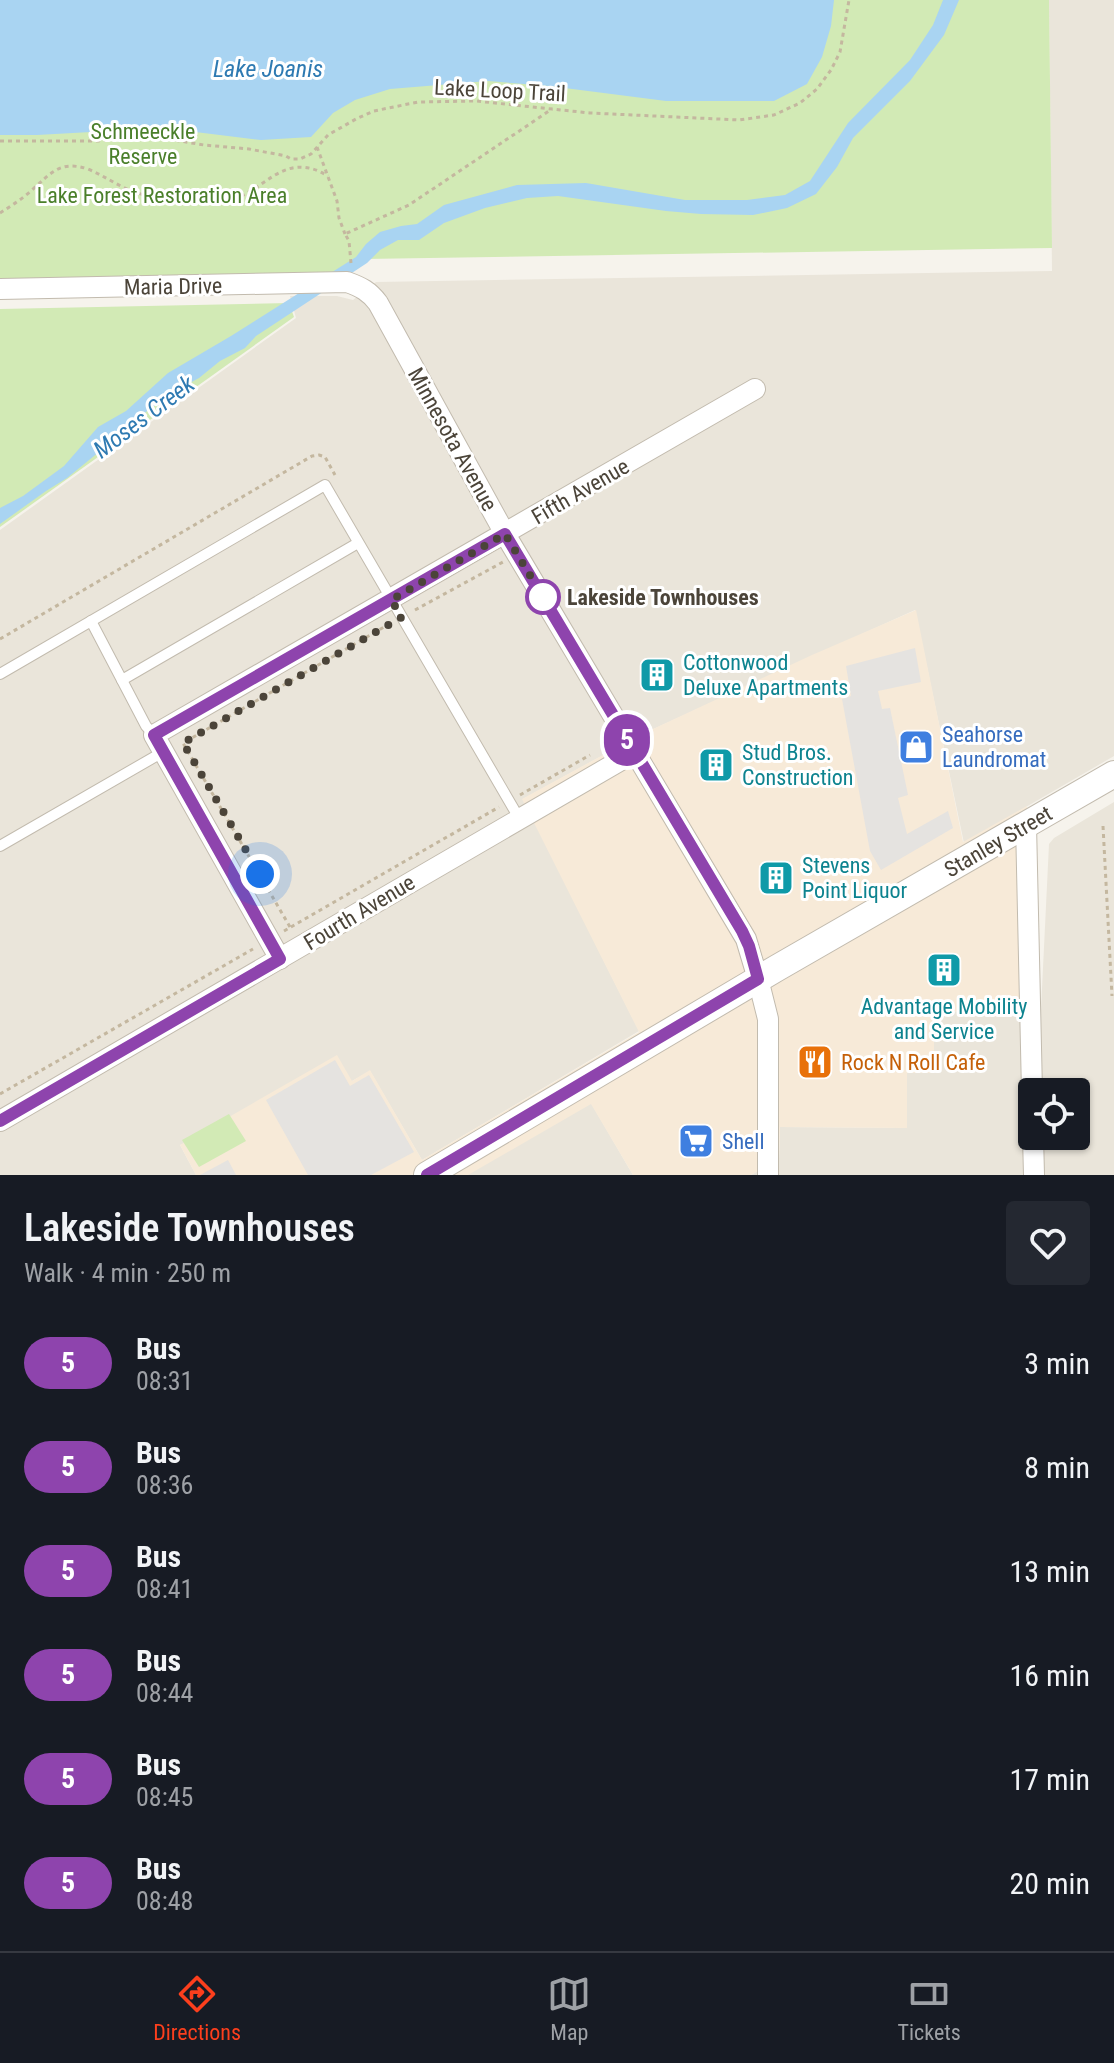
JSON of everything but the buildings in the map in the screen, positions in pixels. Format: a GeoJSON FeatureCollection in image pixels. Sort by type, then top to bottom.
{"type":"FeatureCollection","features":[{"type":"Feature","properties":{"kind":"street","name":"Maria Drive"},"geometry":{"type":"LineString","coordinates":[[0,289],[347,282]]}},
{"type":"Feature","properties":{"kind":"street","name":"Minnesota Avenue"},"geometry":{"type":"LineString","coordinates":[[347,282],[370,293],[378,303],[505,534],[742,931],[749,946],[768,1019],[768,1175]]}},
{"type":"Feature","properties":{"kind":"street","name":"Fifth Avenue"},"geometry":{"type":"LineString","coordinates":[[159,744],[397,608],[505,534],[755,389]]}},
{"type":"Feature","properties":{"kind":"street"},"geometry":{"type":"LineString","coordinates":[[159,744],[280,959]]}},
{"type":"Feature","properties":{"kind":"street","name":"Fourth Avenue"},"geometry":{"type":"LineString","coordinates":[[0,1121],[280,959],[514,810],[635,752]]}},
{"type":"Feature","properties":{"kind":"street","name":"Stanley Street"},"geometry":{"type":"LineString","coordinates":[[427,1175],[758,979],[1114,774]]}},
{"type":"Feature","properties":{"kind":"street"},"geometry":{"type":"LineString","coordinates":[[1026,824],[1032,1078]]}},
{"type":"Feature","properties":{"kind":"street"},"geometry":{"type":"LineString","coordinates":[[1033,1150],[1034,1175]]}},
{"type":"Feature","properties":{"kind":"lane"},"geometry":{"type":"LineString","coordinates":[[0,674],[325,485],[514,810]]}},
{"type":"Feature","properties":{"kind":"lane"},"geometry":{"type":"LineString","coordinates":[[122,680],[358,543]]}},
{"type":"Feature","properties":{"kind":"lane"},"geometry":{"type":"LineString","coordinates":[[0,846],[159,744],[146,726],[91,621]]}},
{"type":"Feature","properties":{"kind":"path","name":"Lake Loop Trail"},"geometry":{"type":"LineString","coordinates":[[0,141],[98,141],[156,137],[300,159],[311,154],[322,140],[339,127],[374,111],[418,102],[476,101],[552,109],[739,120],[774,115],[800,103],[817,89],[831,70],[840,52],[849,0]]}},
{"type":"Feature","properties":{"kind":"path"},"geometry":{"type":"LineString","coordinates":[[345,234],[409,205],[552,109]]}},
{"type":"Feature","properties":{"kind":"path"},"geometry":{"type":"LineString","coordinates":[[317,147],[349,241],[351,259],[347,282]]}},
{"type":"Feature","properties":{"kind":"path"},"geometry":{"type":"LineString","coordinates":[[0,213],[64,166],[80,166],[129,190],[154,198],[198,202],[232,200],[272,176],[293,169],[313,169],[328,176]]}},
{"type":"Feature","properties":{"kind":"path"},"geometry":{"type":"LineString","coordinates":[[290,927],[183,743],[397,608],[503,562]]}},
{"type":"Feature","properties":{"kind":"path"},"geometry":{"type":"LineString","coordinates":[[0,1094],[290,927],[514,810],[595,752]]}},
{"type":"Feature","properties":{"kind":"path"},"geometry":{"type":"LineString","coordinates":[[1103,826],[1112,996]]}},
{"type":"Feature","properties":{"kind":"path"},"geometry":{"type":"LineString","coordinates":[[1107,911],[1114,911]]}},
{"type":"Feature","properties":{"kind":"shaded area"},"geometry":{"type":"Polygon","coordinates":[[[1049,0],[1114,0],[1114,756],[964,843],[915,610],[638,736],[523,799],[639,1031],[422,1160],[370,1071],[352,1081],[180,1145],[196,1175],[0,1175],[0,530],[296,318],[290,296],[337,296],[353,300],[376,282],[1052,271],[1049,0]]]}},
{"type":"Feature","properties":{"kind":"shaded area"},"geometry":{"type":"Polygon","coordinates":[[[916,610],[963,842],[1027,806],[1030,1009],[934,1012],[934,1073],[907,1073],[907,1128],[780,1127],[779,1159],[751,1175],[633,1175],[591,1104],[468,1175],[196,1175],[180,1145],[337,1055],[352,1081],[370,1070],[422,1160],[639,1032],[522,799],[638,736],[916,610]]]}},
{"type":"Feature","properties":{"kind":"shaded area"},"geometry":{"type":"Polygon","coordinates":[[[915,648],[921,682],[878,691],[882,709],[890,708],[908,795],[898,798],[907,834],[948,811],[953,828],[881,870],[870,851],[842,699],[851,696],[846,666],[915,648]]]}},
{"type":"Feature","properties":{"kind":"shaded area"},"geometry":{"type":"Polygon","coordinates":[[[1114,802],[1114,1175],[751,1175],[779,1159],[780,1127],[907,1128],[907,1073],[934,1072],[934,1012],[1041,1009],[1049,844],[1114,802]]]}},
{"type":"Feature","properties":{"kind":"shaded area"},"geometry":{"type":"Polygon","coordinates":[[[335,1060],[350,1086],[369,1075],[414,1152],[371,1175],[308,1175],[266,1100],[335,1060]]]}},
{"type":"Feature","properties":{"kind":"shaded area"},"geometry":{"type":"Polygon","coordinates":[[[591,1103],[633,1175],[466,1175],[591,1103]]]}},
{"type":"Feature","properties":{"kind":"shaded area"},"geometry":{"type":"Polygon","coordinates":[[[228,1160],[236,1175],[200,1175],[228,1160]]]}},
{"type":"Feature","properties":{"kind":"green space","name":"Schmeeckle Reserve"},"geometry":{"type":"Polygon","coordinates":[[[0,0],[1049,0],[1052,248],[352,259],[347,282],[0,289],[0,0]]]}},
{"type":"Feature","properties":{"kind":"green space"},"geometry":{"type":"Polygon","coordinates":[[[289,303],[294,317],[0,527],[0,309],[289,303]]]}},
{"type":"Feature","properties":{"kind":"green space"},"geometry":{"type":"Polygon","coordinates":[[[229,1114],[246,1141],[199,1167],[182,1140],[229,1114]]]}},
{"type":"Feature","properties":{"kind":"water","name":"Lake Joanis"},"geometry":{"type":"Polygon","coordinates":[[[0,0],[834,0],[831,26],[822,57],[807,84],[774,101],[666,101],[488,81],[390,89],[355,100],[333,113],[311,137],[261,140],[163,128],[0,135],[0,0]]]}},
{"type":"Feature","properties":{"kind":"water"},"geometry":{"type":"Polygon","coordinates":[[[943,0],[959,0],[944,35],[910,81],[853,138],[837,167],[816,194],[787,208],[753,215],[666,211],[558,196],[527,198],[485,208],[444,223],[419,240],[398,240],[256,336],[245,348],[155,405],[67,478],[0,524],[0,508],[23,496],[64,466],[98,427],[126,411],[168,373],[356,257],[380,232],[417,224],[444,205],[517,185],[586,183],[685,200],[747,200],[785,195],[810,181],[848,123],[910,60],[933,25],[943,0]]]}},
{"type":"Feature","properties":{"kind":"bus line","name":"5"},"geometry":{"type":"LineString","coordinates":[[0,1121],[280,959],[154,735],[505,534],[742,931],[758,979],[427,1175]]}},
{"type":"Feature","properties":{"kind":"place","name":"Lakeside Townhouses"},"geometry":{"type":"Point","coordinates":[543,597]}},
{"type":"Feature","properties":{"kind":"place","name":"Cottonwood Deluxe Apartments"},"geometry":{"type":"Point","coordinates":[657,675]}},
{"type":"Feature","properties":{"kind":"place","name":"Seahorse Laundromat"},"geometry":{"type":"Point","coordinates":[916,747]}},
{"type":"Feature","properties":{"kind":"place","name":"Stud Bros. Construction"},"geometry":{"type":"Point","coordinates":[716,765]}},
{"type":"Feature","properties":{"kind":"place","name":"Stevens Point Liquor"},"geometry":{"type":"Point","coordinates":[776,878]}},
{"type":"Feature","properties":{"kind":"place","name":"Advantage Mobility and Service"},"geometry":{"type":"Point","coordinates":[944,970]}},
{"type":"Feature","properties":{"kind":"place","name":"Rock N Roll Cafe"},"geometry":{"type":"Point","coordinates":[815,1062]}},
{"type":"Feature","properties":{"kind":"place","name":"Shell"},"geometry":{"type":"Point","coordinates":[696,1141]}},
{"type":"Feature","properties":{"kind":"route"},"geometry":{"type":"LineString","coordinates":[[260,874],[183,743],[402,617],[391,600],[505,534],[545,600],[543,597]]}},
{"type":"Feature","properties":{"kind":"park label","name":"Lake Forest Restoration Area"},"geometry":{"type":"Point","coordinates":[162,195]}},
{"type":"Feature","properties":{"kind":"water label","name":"Moses Creek"},"geometry":{"type":"Point","coordinates":[144,417]}}]}
